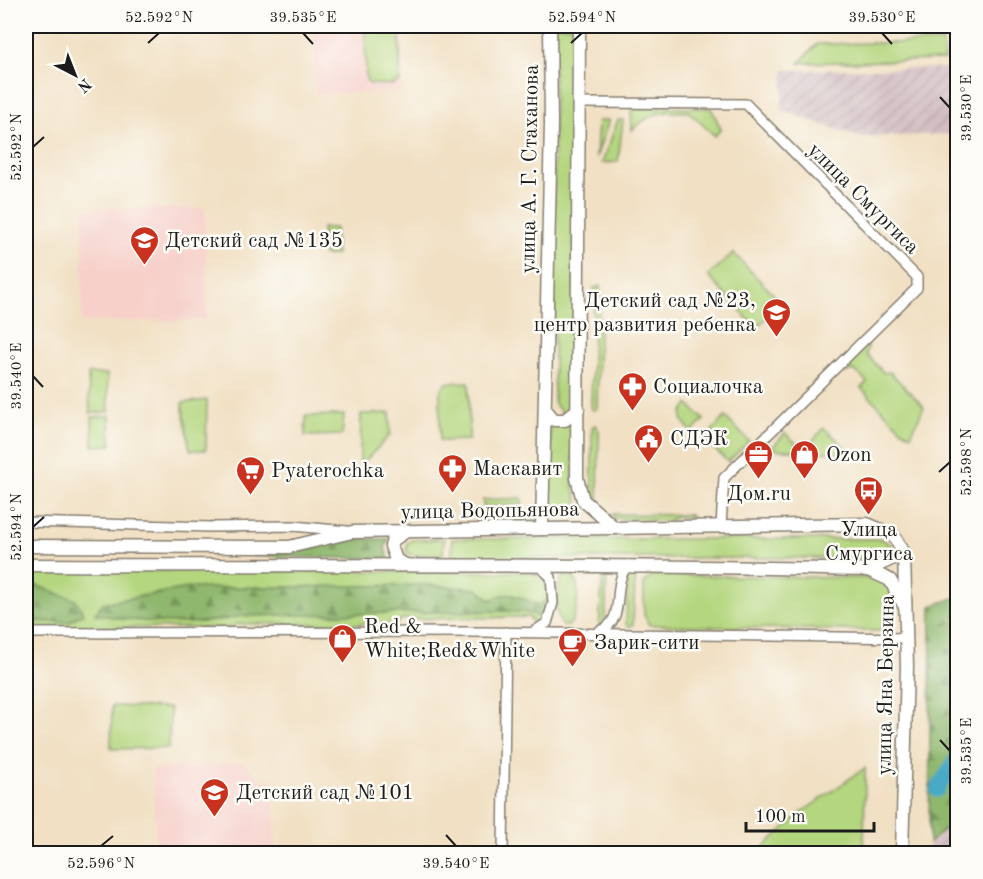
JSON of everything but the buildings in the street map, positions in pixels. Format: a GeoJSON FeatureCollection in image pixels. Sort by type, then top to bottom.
{"type":"FeatureCollection","features":[{"type":"Feature","properties":{"kind":"main road","name":"улица А. Г. Стаханова"},"geometry":{"type":"LineString","coordinates":[[542,529],[551,124],[550,26]]}},
{"type":"Feature","properties":{"kind":"main road"},"geometry":{"type":"LineString","coordinates":[[579,26],[577,478],[583,500],[615,528]]}},
{"type":"Feature","properties":{"kind":"main road"},"geometry":{"type":"LineString","coordinates":[[545,409],[554,420],[565,420],[578,409]]}},
{"type":"Feature","properties":{"kind":"main road","name":"улица Водопьянова"},"geometry":{"type":"LineString","coordinates":[[26,546],[289,547],[352,532],[867,524],[893,535],[904,553]]}},
{"type":"Feature","properties":{"kind":"main road"},"geometry":{"type":"LineString","coordinates":[[406,531],[398,535],[391,546],[396,560],[410,567]]}},
{"type":"Feature","properties":{"kind":"main road"},"geometry":{"type":"LineString","coordinates":[[868,570],[904,553]]}},
{"type":"Feature","properties":{"kind":"main road","name":"улица Яна Берзина"},"geometry":{"type":"LineString","coordinates":[[902,854],[907,638],[904,553]]}},
{"type":"Feature","properties":{"kind":"main road"},"geometry":{"type":"LineString","coordinates":[[26,565],[410,567],[629,565],[868,570],[890,580],[907,612]]}},
{"type":"Feature","properties":{"kind":"street","name":"улица Смургиса"},"geometry":{"type":"LineString","coordinates":[[579,103],[746,104],[917,277],[918,288],[724,478],[721,526]]}},
{"type":"Feature","properties":{"kind":"street"},"geometry":{"type":"LineString","coordinates":[[26,522],[211,528],[293,526],[352,532]]}},
{"type":"Feature","properties":{"kind":"street"},"geometry":{"type":"LineString","coordinates":[[591,633],[609,627],[616,617],[621,582],[625,568],[629,565]]}},
{"type":"Feature","properties":{"kind":"street"},"geometry":{"type":"LineString","coordinates":[[532,632],[547,623],[553,603],[551,577],[538,566]]}},
{"type":"Feature","properties":{"kind":"street"},"geometry":{"type":"LineString","coordinates":[[503,854],[506,632]]}},
{"type":"Feature","properties":{"kind":"street"},"geometry":{"type":"LineString","coordinates":[[26,633],[532,632],[907,638]]}},
{"type":"Feature","properties":{"kind":"shaded area"},"geometry":{"type":"Polygon","coordinates":[[[314,26],[403,26],[401,92],[315,94],[314,26]]]}},
{"type":"Feature","properties":{"kind":"shaded area"},"geometry":{"type":"Polygon","coordinates":[[[953,68],[949,134],[860,137],[782,111],[784,70],[953,68]]]}},
{"type":"Feature","properties":{"kind":"shaded area","name":"Детский сад №135"},"geometry":{"type":"Polygon","coordinates":[[[205,208],[207,320],[82,322],[83,209],[205,208]]]}},
{"type":"Feature","properties":{"kind":"shaded area","name":"Детский сад №101"},"geometry":{"type":"Polygon","coordinates":[[[244,763],[260,779],[273,781],[276,853],[156,853],[153,769],[244,763]]]}},
{"type":"Feature","properties":{"kind":"shaded area"},"geometry":{"type":"Polygon","coordinates":[[[957,821],[957,853],[926,853],[929,845],[957,821]]]}},
{"type":"Feature","properties":{"kind":"green space"},"geometry":{"type":"Polygon","coordinates":[[[365,26],[400,26],[400,81],[393,85],[370,84],[366,80],[365,26]]]}},
{"type":"Feature","properties":{"kind":"green space"},"geometry":{"type":"Polygon","coordinates":[[[554,26],[575,26],[574,406],[570,411],[562,413],[554,403],[554,26]]]}},
{"type":"Feature","properties":{"kind":"green space"},"geometry":{"type":"Polygon","coordinates":[[[943,42],[944,60],[799,63],[817,44],[943,42]]]}},
{"type":"Feature","properties":{"kind":"green space"},"geometry":{"type":"Polygon","coordinates":[[[631,108],[711,108],[721,129],[715,136],[689,112],[671,112],[652,116],[632,130],[631,108]]]}},
{"type":"Feature","properties":{"kind":"green space"},"geometry":{"type":"Polygon","coordinates":[[[609,120],[596,158],[598,121],[609,120]]]}},
{"type":"Feature","properties":{"kind":"green space"},"geometry":{"type":"Polygon","coordinates":[[[618,120],[623,120],[618,162],[602,163],[618,120]]]}},
{"type":"Feature","properties":{"kind":"green space"},"geometry":{"type":"Polygon","coordinates":[[[322,228],[335,228],[336,255],[323,255],[322,228]]]}},
{"type":"Feature","properties":{"kind":"green space"},"geometry":{"type":"Polygon","coordinates":[[[733,253],[782,303],[756,328],[708,276],[733,253]]]}},
{"type":"Feature","properties":{"kind":"green space"},"geometry":{"type":"Polygon","coordinates":[[[600,286],[597,408],[594,410],[591,409],[594,288],[600,286]]]}},
{"type":"Feature","properties":{"kind":"green space"},"geometry":{"type":"Polygon","coordinates":[[[866,344],[868,347],[866,354],[884,373],[890,372],[924,407],[911,435],[901,429],[861,388],[867,382],[854,370],[843,373],[840,370],[866,344]]]}},
{"type":"Feature","properties":{"kind":"green space"},"geometry":{"type":"Polygon","coordinates":[[[88,374],[107,374],[109,412],[90,413],[88,374]]]}},
{"type":"Feature","properties":{"kind":"green space"},"geometry":{"type":"Polygon","coordinates":[[[469,382],[469,440],[440,441],[440,391],[446,383],[469,382]]]}},
{"type":"Feature","properties":{"kind":"green space"},"geometry":{"type":"Polygon","coordinates":[[[207,400],[206,450],[190,450],[182,403],[207,400]]]}},
{"type":"Feature","properties":{"kind":"green space"},"geometry":{"type":"Polygon","coordinates":[[[688,404],[704,420],[692,432],[682,419],[688,404]]]}},
{"type":"Feature","properties":{"kind":"green space"},"geometry":{"type":"Polygon","coordinates":[[[390,413],[390,435],[364,462],[360,462],[361,414],[390,413]]]}},
{"type":"Feature","properties":{"kind":"green space"},"geometry":{"type":"Polygon","coordinates":[[[344,415],[342,435],[305,436],[306,416],[344,415]]]}},
{"type":"Feature","properties":{"kind":"green space"},"geometry":{"type":"Polygon","coordinates":[[[110,416],[111,445],[93,446],[92,417],[110,416]]]}},
{"type":"Feature","properties":{"kind":"green space"},"geometry":{"type":"Polygon","coordinates":[[[725,417],[749,441],[728,462],[704,439],[725,417]]]}},
{"type":"Feature","properties":{"kind":"green space"},"geometry":{"type":"Polygon","coordinates":[[[550,424],[573,424],[573,484],[579,506],[556,507],[551,503],[550,424]]]}},
{"type":"Feature","properties":{"kind":"green space"},"geometry":{"type":"Polygon","coordinates":[[[595,425],[599,431],[598,503],[593,498],[592,489],[592,427],[595,425]]]}},
{"type":"Feature","properties":{"kind":"green space"},"geometry":{"type":"Polygon","coordinates":[[[824,428],[848,450],[844,453],[771,449],[785,433],[804,450],[824,428]]]}},
{"type":"Feature","properties":{"kind":"green space"},"geometry":{"type":"Polygon","coordinates":[[[522,498],[522,505],[483,506],[483,500],[522,498]]]}},
{"type":"Feature","properties":{"kind":"green space"},"geometry":{"type":"Polygon","coordinates":[[[613,514],[691,515],[691,518],[673,518],[669,521],[612,518],[613,514]]]}},
{"type":"Feature","properties":{"kind":"green space"},"geometry":{"type":"Polygon","coordinates":[[[500,515],[537,515],[538,519],[500,522],[500,515]]]}},
{"type":"Feature","properties":{"kind":"green space"},"geometry":{"type":"Polygon","coordinates":[[[353,539],[389,539],[385,548],[389,559],[253,556],[253,553],[298,551],[353,539]]]}},
{"type":"Feature","properties":{"kind":"green space"},"geometry":{"type":"Polygon","coordinates":[[[444,539],[443,555],[411,555],[406,552],[407,543],[412,540],[444,539]]]}},
{"type":"Feature","properties":{"kind":"green space"},"geometry":{"type":"Polygon","coordinates":[[[452,539],[882,539],[894,547],[894,554],[889,558],[452,558],[452,539]]]}},
{"type":"Feature","properties":{"kind":"green space"},"geometry":{"type":"Polygon","coordinates":[[[26,570],[525,572],[544,577],[547,582],[549,600],[545,619],[542,624],[535,625],[529,617],[402,619],[396,624],[237,624],[232,628],[26,627],[26,570]]]}},
{"type":"Feature","properties":{"kind":"green space"},"geometry":{"type":"Polygon","coordinates":[[[603,574],[607,577],[605,623],[599,626],[603,574]]]}},
{"type":"Feature","properties":{"kind":"green space"},"geometry":{"type":"Polygon","coordinates":[[[571,575],[577,585],[576,608],[571,622],[568,626],[563,626],[558,616],[558,594],[563,576],[571,575]]]}},
{"type":"Feature","properties":{"kind":"green space"},"geometry":{"type":"Polygon","coordinates":[[[633,575],[635,578],[633,624],[629,627],[626,624],[628,580],[633,575]]]}},
{"type":"Feature","properties":{"kind":"green space"},"geometry":{"type":"Polygon","coordinates":[[[653,575],[878,578],[890,588],[894,624],[883,631],[649,625],[644,614],[644,583],[653,575]]]}},
{"type":"Feature","properties":{"kind":"green space"},"geometry":{"type":"Polygon","coordinates":[[[26,584],[76,600],[83,613],[69,622],[26,621],[26,584]]]}},
{"type":"Feature","properties":{"kind":"green space"},"geometry":{"type":"Polygon","coordinates":[[[428,585],[477,589],[491,600],[498,596],[510,595],[540,605],[547,600],[545,621],[532,613],[503,611],[241,616],[187,623],[149,622],[95,614],[103,603],[188,588],[428,585]]]}},
{"type":"Feature","properties":{"kind":"green space"},"geometry":{"type":"Polygon","coordinates":[[[957,597],[957,818],[929,843],[931,606],[957,597]]]}},
{"type":"Feature","properties":{"kind":"green space"},"geometry":{"type":"Polygon","coordinates":[[[112,706],[170,708],[169,748],[111,749],[112,706]]]}},
{"type":"Feature","properties":{"kind":"green space"},"geometry":{"type":"Polygon","coordinates":[[[865,768],[864,853],[757,853],[801,813],[865,768]]]}},
{"type":"Feature","properties":{"kind":"waterway"},"geometry":{"type":"LineString","coordinates":[[937,790],[958,756]]}},
{"type":"Feature","properties":{"kind":"place","name":"Детский сад №135"},"geometry":{"type":"Point","coordinates":[144,266]}},
{"type":"Feature","properties":{"kind":"place","name":"Детский сад №23, центр развития ребенка"},"geometry":{"type":"Point","coordinates":[777,338]}},
{"type":"Feature","properties":{"kind":"place","name":"Социалочка"},"geometry":{"type":"Point","coordinates":[632,412]}},
{"type":"Feature","properties":{"kind":"place","name":"СДЭК"},"geometry":{"type":"Point","coordinates":[649,464]}},
{"type":"Feature","properties":{"kind":"place","name":"Дом.ru"},"geometry":{"type":"Point","coordinates":[759,480]}},
{"type":"Feature","properties":{"kind":"place","name":"Ozon"},"geometry":{"type":"Point","coordinates":[805,480]}},
{"type":"Feature","properties":{"kind":"place","name":"Маскавит"},"geometry":{"type":"Point","coordinates":[452,494]}},
{"type":"Feature","properties":{"kind":"place","name":"Pyaterochka"},"geometry":{"type":"Point","coordinates":[250,496]}},
{"type":"Feature","properties":{"kind":"place","name":"Улица Смургиса"},"geometry":{"type":"Point","coordinates":[869,516]}},
{"type":"Feature","properties":{"kind":"place","name":"Red & White;Red&White"},"geometry":{"type":"Point","coordinates":[343,664]}},
{"type":"Feature","properties":{"kind":"place","name":"Зарик-сити"},"geometry":{"type":"Point","coordinates":[573,668]}},
{"type":"Feature","properties":{"kind":"place","name":"Детский сад №101"},"geometry":{"type":"Point","coordinates":[215,818]}}]}
